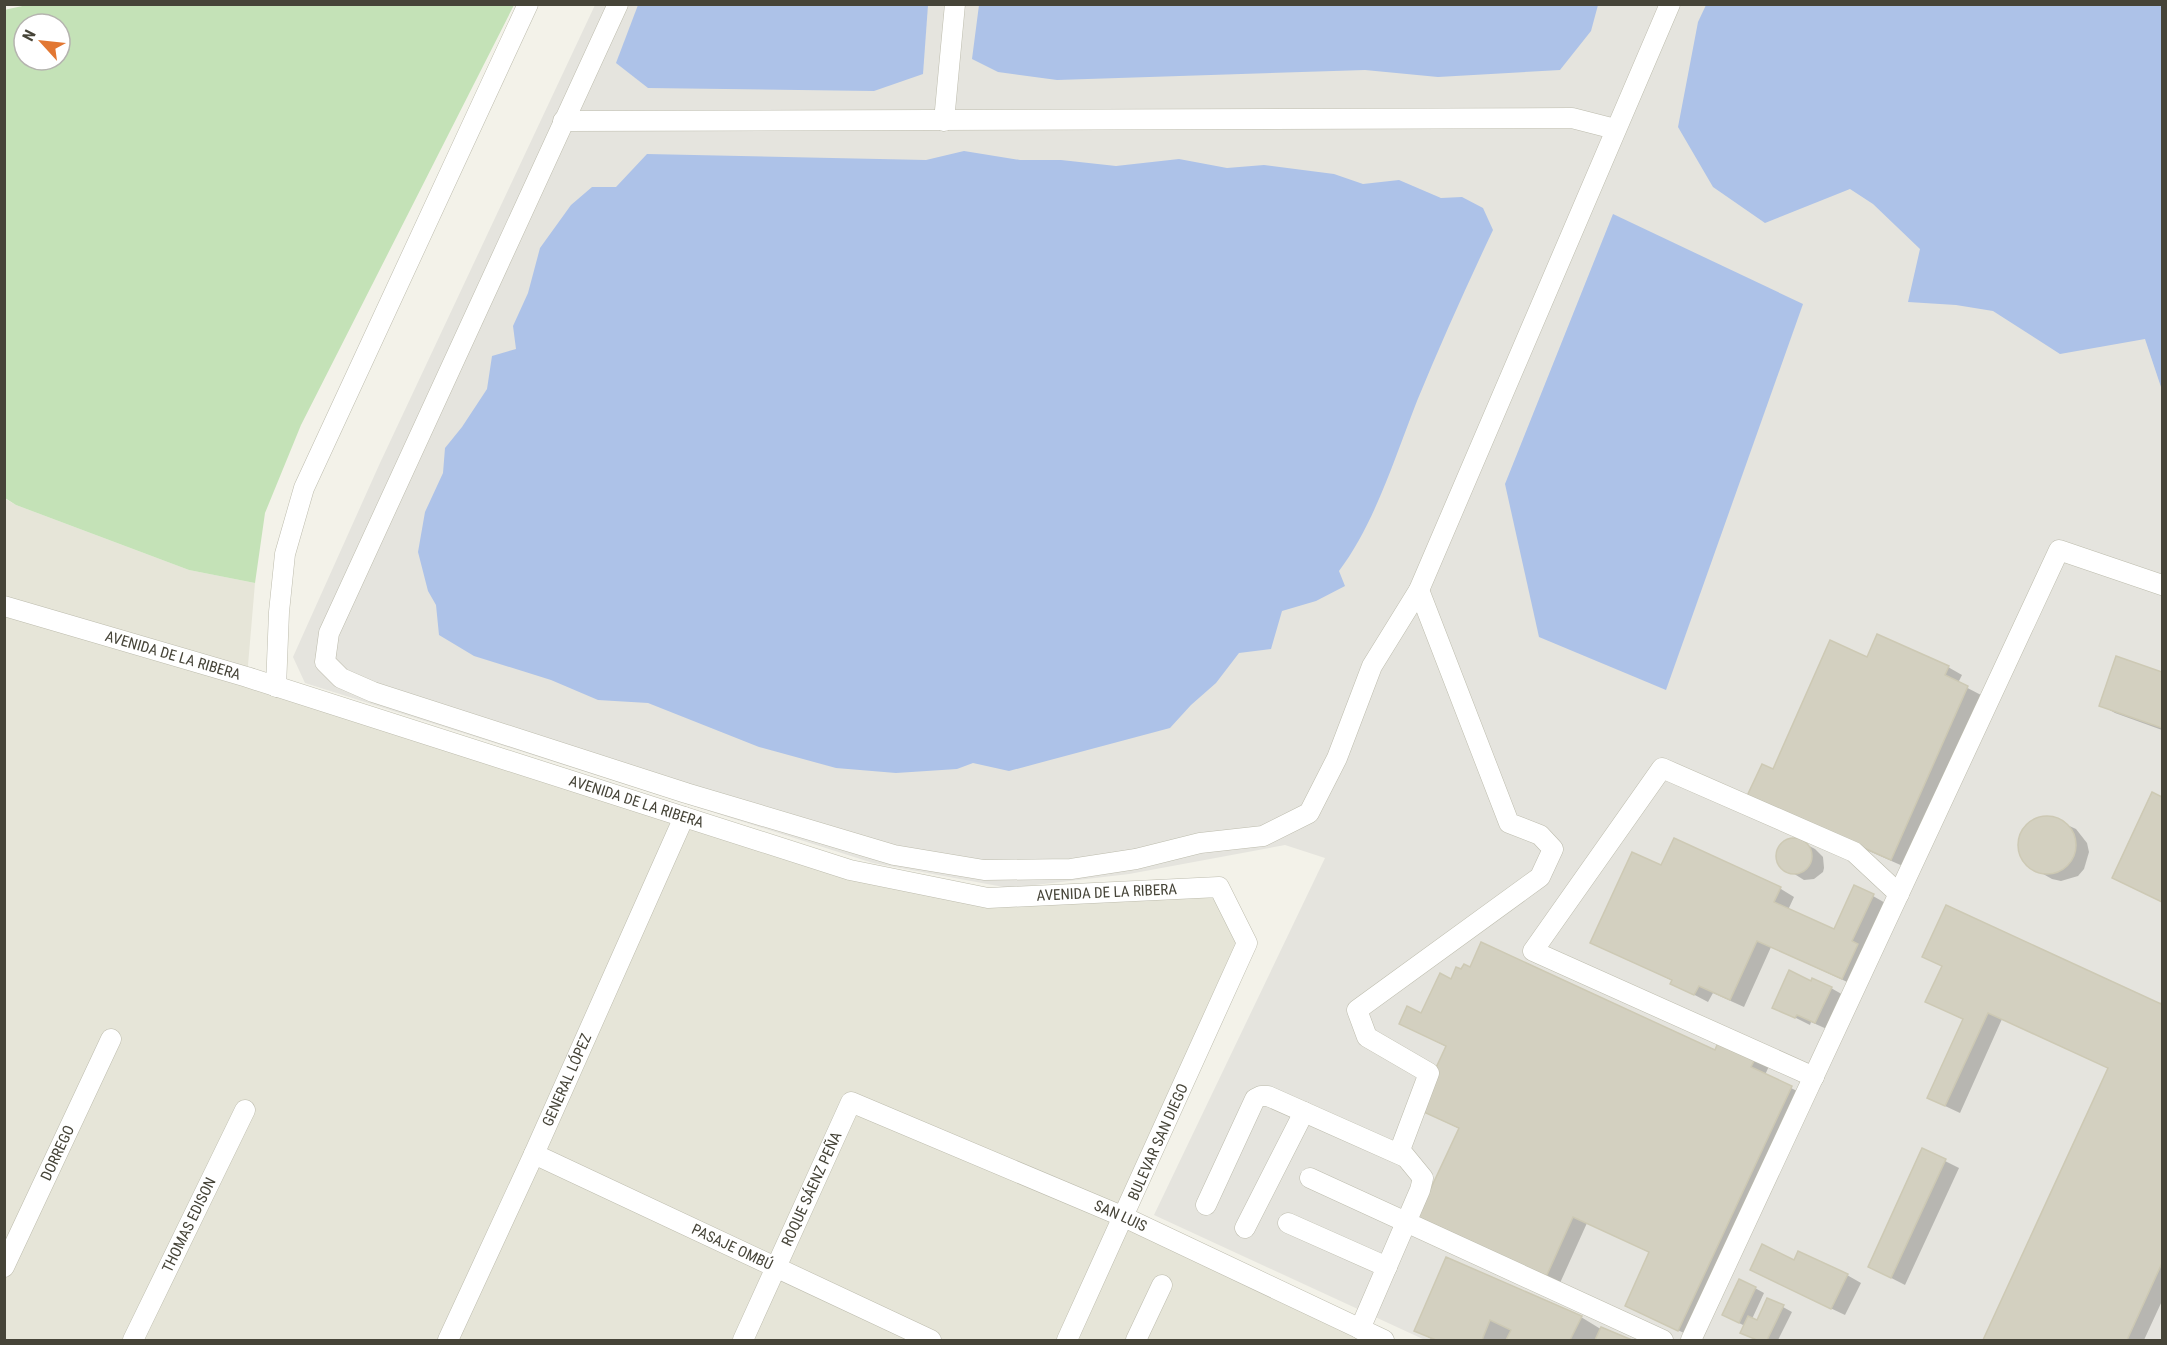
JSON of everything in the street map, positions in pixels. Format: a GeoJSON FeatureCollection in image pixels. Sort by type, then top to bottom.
{"type":"FeatureCollection","features":[{"type":"Feature","properties":{"kind":"street"},"geometry":{"type":"LineString","coordinates":[[276,687],[279,612],[285,554],[304,488],[528,4]]}},
{"type":"Feature","properties":{"kind":"street"},"geometry":{"type":"LineString","coordinates":[[618,4],[329,633],[324,662],[341,678],[373,692],[686,793],[894,855],[984,870],[1071,869],[1136,859],[1200,843],[1263,836],[1309,813],[1337,758],[1372,666],[1419,590],[1670,4]]}},
{"type":"Feature","properties":{"kind":"street"},"geometry":{"type":"LineString","coordinates":[[944,121],[955,4]]}},
{"type":"Feature","properties":{"kind":"street"},"geometry":{"type":"LineString","coordinates":[[563,121],[1572,118],[1615,129]]}},
{"type":"Feature","properties":{"kind":"street"},"geometry":{"type":"LineString","coordinates":[[1691,1341],[2059,550],[2163,585]]}},
{"type":"Feature","properties":{"kind":"street"},"geometry":{"type":"LineString","coordinates":[[1360,1329],[1407,1222],[1423,1178],[1400,1150],[1429,1072],[1366,1037],[1357,1010],[1540,877],[1553,849],[1540,835],[1509,823],[1419,590]]}},
{"type":"Feature","properties":{"kind":"street","name":"AVENIDA DE LA RIBERA"},"geometry":{"type":"LineString","coordinates":[[4,606],[276,687],[850,870],[988,898],[1219,887],[1247,943]]}},
{"type":"Feature","properties":{"kind":"street"},"geometry":{"type":"LineString","coordinates":[[1814,1077],[1533,951],[1662,768],[1854,852],[1899,894]]}},
{"type":"Feature","properties":{"kind":"street","name":"GENERAL LÓPEZ"},"geometry":{"type":"LineString","coordinates":[[448,1341],[684,817]]}},
{"type":"Feature","properties":{"kind":"street","name":"BULEVAR SAN DIEGO"},"geometry":{"type":"LineString","coordinates":[[1067,1341],[1247,943]]}},
{"type":"Feature","properties":{"kind":"street","name":"DORREGO"},"geometry":{"type":"LineString","coordinates":[[4,1267],[111,1039]]}},
{"type":"Feature","properties":{"kind":"street"},"geometry":{"type":"LineString","coordinates":[[1206,1205],[1255,1099],[1261,1096],[1268,1096],[1403,1156]]}},
{"type":"Feature","properties":{"kind":"street","name":"SAN LUIS"},"geometry":{"type":"LineString","coordinates":[[851,1102],[1124,1218],[1384,1341]]}},
{"type":"Feature","properties":{"kind":"street","name":"ROQUE SÁENZ PEÑA"},"geometry":{"type":"LineString","coordinates":[[742,1341],[851,1102]]}},
{"type":"Feature","properties":{"kind":"street","name":"THOMAS EDISON"},"geometry":{"type":"LineString","coordinates":[[133,1341],[245,1110]]}},
{"type":"Feature","properties":{"kind":"street"},"geometry":{"type":"LineString","coordinates":[[1245,1228],[1304,1112]]}},
{"type":"Feature","properties":{"kind":"street","name":"PASAJE OMBÚ"},"geometry":{"type":"LineString","coordinates":[[534,1154],[931,1341]]}},
{"type":"Feature","properties":{"kind":"street"},"geometry":{"type":"LineString","coordinates":[[1310,1178],[1664,1341]]}},
{"type":"Feature","properties":{"kind":"street"},"geometry":{"type":"LineString","coordinates":[[1288,1223],[1387,1267]]}},
{"type":"Feature","properties":{"kind":"street"},"geometry":{"type":"LineString","coordinates":[[1136,1341],[1162,1286]]}},
{"type":"Feature","properties":{"kind":"shaded area"},"geometry":{"type":"Polygon","coordinates":[[[595,5],[2162,5],[2162,1340],[1425,1340],[1154,1215],[1325,858],[1285,845],[1129,874],[1009,888],[873,863],[305,683],[293,657],[380,463],[595,5]]]}},
{"type":"Feature","properties":{"kind":"shaded area"},"geometry":{"type":"Polygon","coordinates":[[[4,498],[16,505],[189,570],[255,583],[247,677],[850,870],[988,898],[1219,887],[1247,943],[1124,1217],[1384,1340],[5,1340],[4,498]]]}},
{"type":"Feature","properties":{"kind":"green space"},"geometry":{"type":"Polygon","coordinates":[[[27,5],[514,5],[301,425],[265,513],[255,583],[189,570],[16,505],[5,498],[4,10],[27,5]]]}},
{"type":"Feature","properties":{"kind":"water"},"geometry":{"type":"Polygon","coordinates":[[[979,4],[1598,5],[1591,31],[1560,70],[1438,77],[1365,70],[1057,80],[998,72],[972,59],[979,4]]]}},
{"type":"Feature","properties":{"kind":"water"},"geometry":{"type":"Polygon","coordinates":[[[638,5],[928,5],[923,74],[874,91],[648,88],[616,63],[638,5]]]}},
{"type":"Feature","properties":{"kind":"water"},"geometry":{"type":"Polygon","coordinates":[[[1706,5],[2162,5],[2162,390],[2145,339],[2060,354],[1993,311],[1956,305],[1908,302],[1920,249],[1873,204],[1850,189],[1765,223],[1713,187],[1678,127],[1698,22],[1706,5]]]}},
{"type":"Feature","properties":{"kind":"water"},"geometry":{"type":"Polygon","coordinates":[[[964,151],[1020,160],[1061,160],[1116,166],[1179,159],[1227,168],[1264,165],[1334,174],[1363,184],[1399,180],[1441,198],[1462,197],[1483,208],[1493,230],[1426,379],[1374,511],[1339,571],[1345,586],[1316,601],[1282,611],[1271,649],[1239,653],[1216,683],[1170,728],[1009,771],[973,763],[957,769],[896,773],[836,768],[759,747],[648,703],[598,700],[551,680],[474,656],[439,635],[436,605],[428,591],[418,552],[425,512],[443,473],[445,448],[487,389],[492,356],[516,349],[513,326],[528,293],[540,248],[571,205],[592,187],[616,187],[647,154],[926,160],[964,151]]]}},
{"type":"Feature","properties":{"kind":"water"},"geometry":{"type":"Polygon","coordinates":[[[1613,214],[1803,304],[1666,690],[1539,637],[1505,484],[1613,214]]]}},
{"type":"Feature","properties":{"kind":"building"},"geometry":{"type":"Polygon","coordinates":[[[1877,634],[1949,666],[1945,675],[1968,686],[1891,860],[1747,796],[1762,764],[1773,769],[1830,640],[1867,657],[1877,634]]]}},
{"type":"Feature","properties":{"kind":"building"},"geometry":{"type":"Polygon","coordinates":[[[2116,656],[2162,672],[2162,728],[2099,706],[2116,656]]]}},
{"type":"Feature","properties":{"kind":"building"},"geometry":{"type":"Polygon","coordinates":[[[2152,792],[2162,797],[2162,902],[2112,878],[2152,792]]]}},
{"type":"Feature","properties":{"kind":"building"},"geometry":{"type":"Polygon","coordinates":[[[2047,816],[2058,818],[2071,829],[2076,845],[2074,856],[2063,869],[2047,874],[2036,872],[2023,861],[2018,845],[2020,834],[2031,821],[2047,816]]]}},
{"type":"Feature","properties":{"kind":"building"},"geometry":{"type":"Polygon","coordinates":[[[1674,838],[1781,887],[1774,902],[1834,929],[1854,885],[1874,894],[1852,941],[1858,944],[1842,979],[1757,941],[1730,1000],[1699,986],[1694,995],[1670,984],[1672,980],[1590,943],[1632,852],[1661,865],[1674,838]]]}},
{"type":"Feature","properties":{"kind":"building"},"geometry":{"type":"Polygon","coordinates":[[[1794,838],[1807,843],[1812,856],[1807,869],[1794,874],[1781,869],[1776,856],[1781,843],[1794,838]]]}},
{"type":"Feature","properties":{"kind":"building"},"geometry":{"type":"Polygon","coordinates":[[[1946,905],[2161,1004],[2162,1001],[2162,1263],[2127,1340],[1983,1340],[2108,1068],[1988,1013],[1945,1106],[1927,1098],[1963,1019],[1925,1002],[1942,966],[1922,957],[1946,905]]]}},
{"type":"Feature","properties":{"kind":"building"},"geometry":{"type":"Polygon","coordinates":[[[1481,942],[1715,1050],[1719,1040],[1756,1057],[1751,1067],[1792,1086],[1678,1331],[1625,1306],[1649,1252],[1573,1217],[1546,1277],[1417,1218],[1459,1128],[1417,1109],[1446,1046],[1399,1024],[1407,1006],[1421,1013],[1440,973],[1451,979],[1456,967],[1461,969],[1464,964],[1470,967],[1481,942]]]}},
{"type":"Feature","properties":{"kind":"building"},"geometry":{"type":"Polygon","coordinates":[[[1789,970],[1811,981],[1812,978],[1832,987],[1815,1023],[1797,1015],[1795,1018],[1772,1008],[1789,970]]]}},
{"type":"Feature","properties":{"kind":"building"},"geometry":{"type":"Polygon","coordinates":[[[1922,1148],[1946,1159],[1891,1278],[1868,1267],[1922,1148]]]}},
{"type":"Feature","properties":{"kind":"building"},"geometry":{"type":"Polygon","coordinates":[[[1762,1244],[1794,1260],[1798,1251],[1848,1274],[1831,1309],[1750,1270],[1762,1244]]]}},
{"type":"Feature","properties":{"kind":"building"},"geometry":{"type":"Polygon","coordinates":[[[1446,1257],[1582,1316],[1570,1340],[1506,1340],[1511,1330],[1490,1320],[1482,1340],[1436,1340],[1414,1331],[1446,1257]]]}},
{"type":"Feature","properties":{"kind":"building"},"geometry":{"type":"Polygon","coordinates":[[[1739,1279],[1756,1287],[1739,1323],[1722,1315],[1739,1279]]]}},
{"type":"Feature","properties":{"kind":"building"},"geometry":{"type":"Polygon","coordinates":[[[1767,1298],[1784,1305],[1767,1340],[1757,1340],[1740,1333],[1748,1316],[1757,1320],[1767,1298]]]}},
{"type":"Feature","properties":{"kind":"building"},"geometry":{"type":"Polygon","coordinates":[[[1601,1327],[1632,1340],[1595,1340],[1601,1327]]]}}]}
